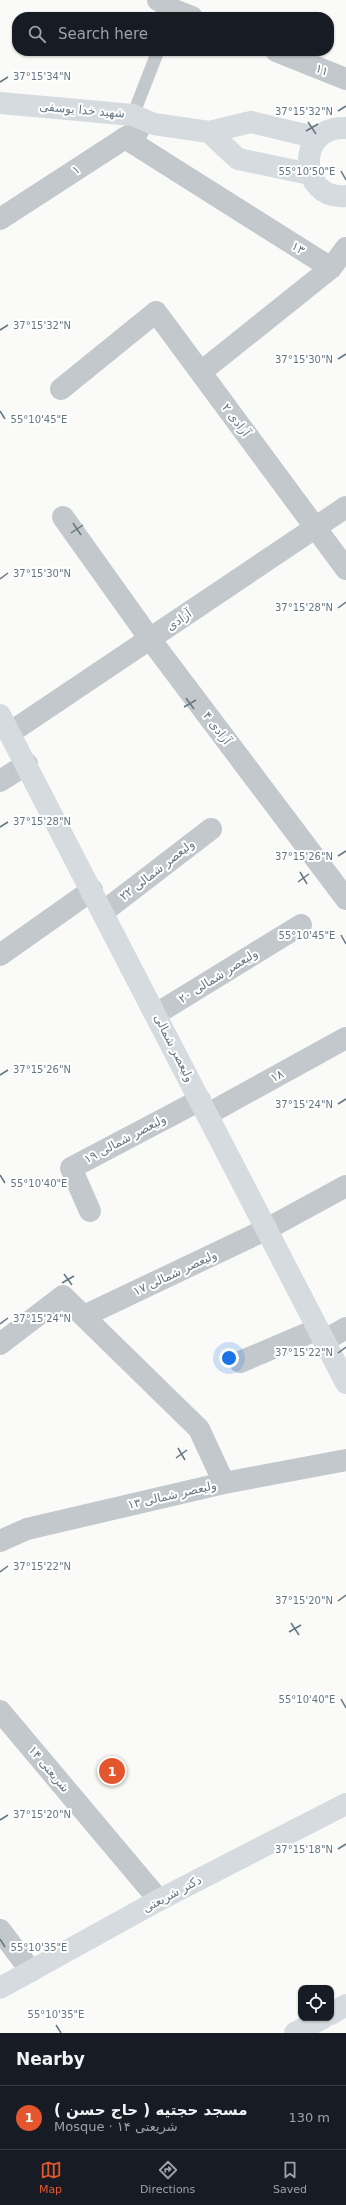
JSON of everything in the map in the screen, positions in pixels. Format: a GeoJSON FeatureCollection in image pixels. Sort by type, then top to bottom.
{"type":"FeatureCollection","features":[{"type":"Feature","properties":{"kind":"street","name":"۱۱"},"geometry":{"type":"LineString","coordinates":[[288,56],[346,79]]}},
{"type":"Feature","properties":{"kind":"street","name":"شهید خدا یوسفی"},"geometry":{"type":"LineString","coordinates":[[0,103],[133,115],[154,124],[209,132],[251,122],[318,138]]}},
{"type":"Feature","properties":{"kind":"street","name":"۱"},"geometry":{"type":"LineString","coordinates":[[0,219],[125,138],[154,124]]}},
{"type":"Feature","properties":{"kind":"street"},"geometry":{"type":"LineString","coordinates":[[344,198],[322,190],[310,174],[309,155],[318,138],[335,128],[346,128]]}},
{"type":"Feature","properties":{"kind":"street"},"geometry":{"type":"LineString","coordinates":[[209,132],[238,159],[310,174]]}},
{"type":"Feature","properties":{"kind":"street","name":"۱۳"},"geometry":{"type":"LineString","coordinates":[[125,138],[331,268]]}},
{"type":"Feature","properties":{"kind":"street"},"geometry":{"type":"LineString","coordinates":[[200,372],[331,268],[346,248]]}},
{"type":"Feature","properties":{"kind":"street","name":"آزادی ۲"},"geometry":{"type":"LineString","coordinates":[[61,389],[156,312],[346,568]]}},
{"type":"Feature","properties":{"kind":"street","name":"آزادی"},"geometry":{"type":"LineString","coordinates":[[5,724],[150,639],[317,528],[346,507]]}},
{"type":"Feature","properties":{"kind":"street","name":"آزادی ۴"},"geometry":{"type":"LineString","coordinates":[[63,517],[150,639],[346,899]]}},
{"type":"Feature","properties":{"kind":"street","name":"ولیعصر شمالی"},"geometry":{"type":"LineString","coordinates":[[5,724],[346,1383]]}},
{"type":"Feature","properties":{"kind":"street"},"geometry":{"type":"LineString","coordinates":[[0,782],[27,764]]}},
{"type":"Feature","properties":{"kind":"street","name":"ولیعصر شمالی ۲۲"},"geometry":{"type":"LineString","coordinates":[[103,912],[211,829]]}},
{"type":"Feature","properties":{"kind":"street"},"geometry":{"type":"LineString","coordinates":[[0,955],[92,890]]}},
{"type":"Feature","properties":{"kind":"street","name":"ولیعصر شمالی ۲۰"},"geometry":{"type":"LineString","coordinates":[[156,1014],[301,925]]}},
{"type":"Feature","properties":{"kind":"street","name":"۱۸"},"geometry":{"type":"LineString","coordinates":[[204,1107],[346,1038]]}},
{"type":"Feature","properties":{"kind":"street","name":"ولیعصر شمالی ۱۹"},"geometry":{"type":"LineString","coordinates":[[90,1211],[71,1168],[204,1107]]}},
{"type":"Feature","properties":{"kind":"street","name":"ولیعصر شمالی ۱۷"},"geometry":{"type":"LineString","coordinates":[[84,1316],[267,1230],[346,1186]]}},
{"type":"Feature","properties":{"kind":"street"},"geometry":{"type":"LineString","coordinates":[[0,1344],[63,1296],[199,1429],[224,1483]]}},
{"type":"Feature","properties":{"kind":"street"},"geometry":{"type":"LineString","coordinates":[[240,1362],[346,1328]]}},
{"type":"Feature","properties":{"kind":"street","name":"ولیعصر شمالی ۱۳"},"geometry":{"type":"LineString","coordinates":[[0,1541],[27,1529],[224,1483],[346,1460]]}},
{"type":"Feature","properties":{"kind":"street","name":"شریعتی ۱۴"},"geometry":{"type":"LineString","coordinates":[[0,1711],[159,1900]]}},
{"type":"Feature","properties":{"kind":"street","name":"دکتر شریعتی"},"geometry":{"type":"LineString","coordinates":[[0,1988],[159,1900],[346,1804]]}},
{"type":"Feature","properties":{"kind":"street"},"geometry":{"type":"LineString","coordinates":[[0,1930],[31,1971]]}},
{"type":"Feature","properties":{"kind":"street"},"geometry":{"type":"LineString","coordinates":[[334,2012],[346,2006]]}},
{"type":"Feature","properties":{"kind":"street"},"geometry":{"type":"LineString","coordinates":[[295,2033],[317,2021]]}},
{"type":"Feature","properties":{"kind":"lane"},"geometry":{"type":"LineString","coordinates":[[133,115],[156,56]]}},
{"type":"Feature","properties":{"kind":"place","name":"مسجد حجتیه ( حاج حسن )"},"geometry":{"type":"Point","coordinates":[112,1771]}}]}
